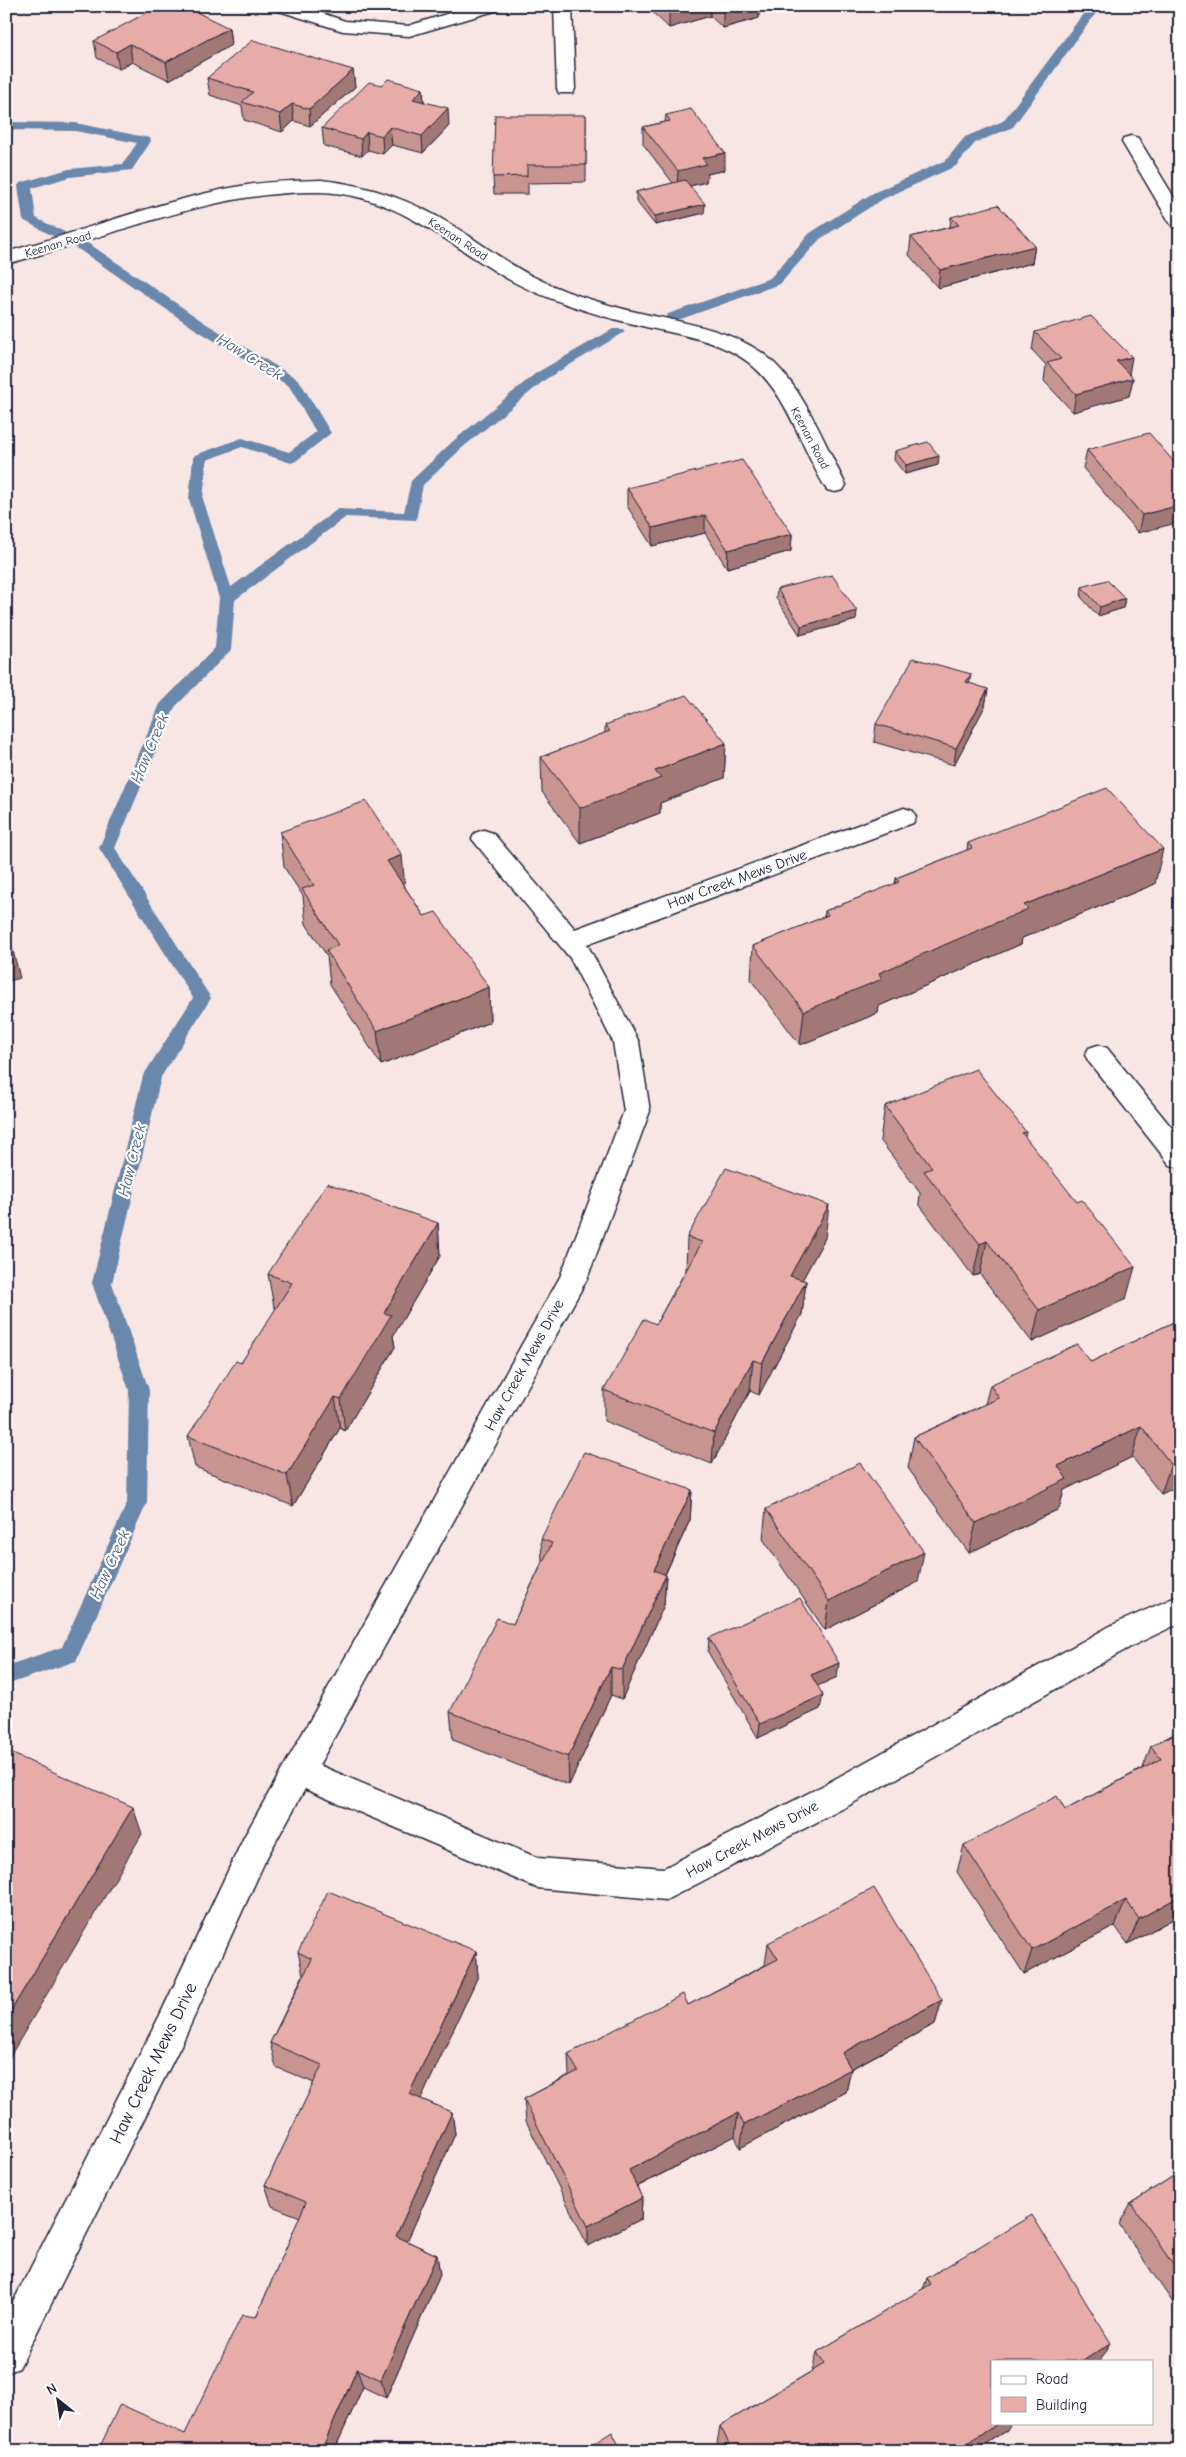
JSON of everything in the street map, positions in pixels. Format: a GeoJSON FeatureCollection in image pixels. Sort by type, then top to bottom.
{"type":"FeatureCollection","features":[{"type":"Feature","properties":{"kind":"street"},"geometry":{"type":"LineString","coordinates":[[282,6],[343,26],[409,31],[492,6]]}},
{"type":"Feature","properties":{"kind":"street"},"geometry":{"type":"LineString","coordinates":[[563,6],[566,89]]}},
{"type":"Feature","properties":{"kind":"street"},"geometry":{"type":"LineString","coordinates":[[1131,142],[1180,223]]}},
{"type":"Feature","properties":{"kind":"street","name":"Keenan Road"},"geometry":{"type":"LineString","coordinates":[[6,258],[52,247],[203,201],[260,190],[319,186],[344,188],[382,197],[399,203],[432,221],[519,279],[579,302],[630,317],[708,336],[755,358],[780,384],[835,485]]}},
{"type":"Feature","properties":{"kind":"street","name":"Haw Creek Mews Drive"},"geometry":{"type":"LineString","coordinates":[[570,941],[904,816]]}},
{"type":"Feature","properties":{"kind":"street","name":"Haw Creek Mews Drive"},"geometry":{"type":"LineString","coordinates":[[6,2355],[172,2027],[255,1848],[573,1278],[637,1111],[626,1042],[580,953],[520,879],[484,839]]}},
{"type":"Feature","properties":{"kind":"street"},"geometry":{"type":"LineString","coordinates":[[1098,1055],[1180,1158]]}},
{"type":"Feature","properties":{"kind":"street","name":"Haw Creek Mews Drive"},"geometry":{"type":"LineString","coordinates":[[298,1771],[537,1873],[666,1884],[835,1796],[1123,1635],[1180,1608]]}},
{"type":"Feature","properties":{"kind":"building"},"geometry":{"type":"Polygon","coordinates":[[[159,6],[184,6],[229,28],[166,62],[130,44],[116,52],[94,41],[159,6]]]}},
{"type":"Feature","properties":{"kind":"building"},"geometry":{"type":"Polygon","coordinates":[[[665,6],[684,6],[669,10],[665,6]]]}},
{"type":"Feature","properties":{"kind":"building"},"geometry":{"type":"Polygon","coordinates":[[[718,6],[741,6],[723,11],[718,6]]]}},
{"type":"Feature","properties":{"kind":"building"},"geometry":{"type":"Polygon","coordinates":[[[253,40],[353,70],[309,109],[292,104],[280,114],[242,102],[253,92],[207,78],[253,40]]]}},
{"type":"Feature","properties":{"kind":"building"},"geometry":{"type":"Polygon","coordinates":[[[388,79],[423,89],[413,99],[448,108],[422,136],[390,127],[382,136],[367,132],[361,139],[322,128],[369,82],[382,85],[388,79]]]}},
{"type":"Feature","properties":{"kind":"building"},"geometry":{"type":"Polygon","coordinates":[[[691,109],[725,153],[702,158],[707,164],[678,171],[643,127],[670,121],[666,115],[691,109]]]}},
{"type":"Feature","properties":{"kind":"building"},"geometry":{"type":"Polygon","coordinates":[[[495,115],[586,115],[586,165],[527,165],[527,176],[493,177],[495,115]]]}},
{"type":"Feature","properties":{"kind":"building"},"geometry":{"type":"Polygon","coordinates":[[[685,180],[705,204],[655,216],[636,192],[685,180]]]}},
{"type":"Feature","properties":{"kind":"building"},"geometry":{"type":"Polygon","coordinates":[[[998,205],[1035,246],[940,270],[911,237],[959,225],[951,217],[998,205]]]}},
{"type":"Feature","properties":{"kind":"building"},"geometry":{"type":"Polygon","coordinates":[[[1091,316],[1132,357],[1116,361],[1133,378],[1076,394],[1047,363],[1061,359],[1035,332],[1091,316]]]}},
{"type":"Feature","properties":{"kind":"building"},"geometry":{"type":"Polygon","coordinates":[[[1149,433],[1180,469],[1180,505],[1142,515],[1087,450],[1149,433]]]}},
{"type":"Feature","properties":{"kind":"building"},"geometry":{"type":"Polygon","coordinates":[[[928,442],[939,456],[906,465],[895,451],[928,442]]]}},
{"type":"Feature","properties":{"kind":"building"},"geometry":{"type":"Polygon","coordinates":[[[742,460],[792,534],[728,550],[705,515],[653,528],[627,488],[742,460]]]}},
{"type":"Feature","properties":{"kind":"building"},"geometry":{"type":"Polygon","coordinates":[[[832,575],[857,611],[801,626],[777,589],[832,575]]]}},
{"type":"Feature","properties":{"kind":"building"},"geometry":{"type":"Polygon","coordinates":[[[1107,580],[1125,598],[1100,607],[1082,587],[1107,580]]]}},
{"type":"Feature","properties":{"kind":"building"},"geometry":{"type":"Polygon","coordinates":[[[913,658],[971,674],[966,682],[988,689],[956,748],[876,724],[913,658]]]}},
{"type":"Feature","properties":{"kind":"building"},"geometry":{"type":"Polygon","coordinates":[[[686,695],[726,743],[655,771],[661,778],[580,808],[541,757],[610,731],[605,725],[686,695]]]}},
{"type":"Feature","properties":{"kind":"building"},"geometry":{"type":"Polygon","coordinates":[[[1107,788],[1163,849],[1024,905],[1028,909],[879,973],[882,979],[804,1011],[753,946],[828,915],[825,911],[899,882],[896,878],[972,848],[968,843],[1107,788]]]}},
{"type":"Feature","properties":{"kind":"building"},"geometry":{"type":"Polygon","coordinates":[[[366,801],[402,855],[387,861],[424,916],[436,912],[489,987],[377,1031],[326,950],[338,945],[302,889],[314,885],[280,832],[366,801]]]}},
{"type":"Feature","properties":{"kind":"building"},"geometry":{"type":"Polygon","coordinates":[[[6,929],[11,943],[6,945],[6,929]]]}},
{"type":"Feature","properties":{"kind":"building"},"geometry":{"type":"Polygon","coordinates":[[[976,1069],[1026,1132],[1022,1133],[1077,1202],[1082,1200],[1135,1267],[1039,1310],[987,1241],[980,1244],[924,1171],[932,1168],[885,1106],[976,1069]]]}},
{"type":"Feature","properties":{"kind":"building"},"geometry":{"type":"Polygon","coordinates":[[[726,1168],[829,1205],[790,1276],[806,1281],[762,1363],[753,1360],[714,1433],[604,1390],[644,1319],[656,1324],[702,1242],[687,1237],[726,1168]]]}},
{"type":"Feature","properties":{"kind":"building"},"geometry":{"type":"Polygon","coordinates":[[[327,1183],[438,1223],[384,1313],[391,1315],[341,1399],[335,1397],[287,1475],[188,1436],[236,1361],[241,1363],[292,1283],[268,1274],[327,1183]]]}},
{"type":"Feature","properties":{"kind":"building"},"geometry":{"type":"Polygon","coordinates":[[[1180,1319],[1180,1459],[1171,1464],[1141,1426],[1058,1466],[1067,1479],[976,1523],[914,1437],[999,1398],[990,1385],[1077,1344],[1091,1362],[1180,1319]]]}},
{"type":"Feature","properties":{"kind":"building"},"geometry":{"type":"Polygon","coordinates":[[[584,1452],[692,1490],[654,1570],[666,1575],[622,1670],[611,1667],[568,1757],[450,1712],[497,1618],[513,1624],[552,1543],[541,1539],[584,1452]]]}},
{"type":"Feature","properties":{"kind":"building"},"geometry":{"type":"Polygon","coordinates":[[[860,1463],[924,1552],[829,1601],[766,1509],[860,1463]]]}},
{"type":"Feature","properties":{"kind":"building"},"geometry":{"type":"Polygon","coordinates":[[[800,1598],[839,1663],[811,1675],[823,1695],[760,1724],[709,1638],[800,1598]]]}},
{"type":"Feature","properties":{"kind":"building"},"geometry":{"type":"Polygon","coordinates":[[[1180,1731],[1180,1896],[1139,1919],[1126,1900],[1032,1950],[964,1845],[1057,1796],[1065,1810],[1161,1759],[1151,1746],[1180,1731]]]}},
{"type":"Feature","properties":{"kind":"building"},"geometry":{"type":"Polygon","coordinates":[[[6,1751],[133,1807],[6,2019],[6,1751]]]}},
{"type":"Feature","properties":{"kind":"building"},"geometry":{"type":"Polygon","coordinates":[[[874,1888],[942,2000],[842,2053],[851,2069],[744,2125],[738,2113],[629,2170],[642,2198],[588,2226],[524,2099],[578,2071],[568,2054],[683,1994],[688,2005],[778,1959],[768,1943],[874,1888]]]}},
{"type":"Feature","properties":{"kind":"building"},"geometry":{"type":"Polygon","coordinates":[[[328,1891],[476,1951],[409,2094],[452,2112],[396,2236],[437,2255],[381,2380],[357,2369],[321,2451],[98,2451],[120,2404],[185,2434],[242,2315],[256,2317],[306,2202],[265,2185],[322,2065],[270,2043],[312,1959],[298,1952],[328,1891]]]}},
{"type":"Feature","properties":{"kind":"building"},"geometry":{"type":"Polygon","coordinates":[[[1180,2172],[1180,2275],[1131,2203],[1180,2172]]]}},
{"type":"Feature","properties":{"kind":"building"},"geometry":{"type":"Polygon","coordinates":[[[1032,2215],[1111,2343],[1085,2360],[991,2360],[991,2424],[997,2424],[955,2451],[733,2451],[720,2426],[824,2364],[817,2352],[931,2284],[927,2278],[1032,2215]]]}},
{"type":"Feature","properties":{"kind":"building"},"geometry":{"type":"Polygon","coordinates":[[[612,2432],[622,2451],[582,2451],[612,2432]]]}},
{"type":"Feature","properties":{"kind":"waterway"},"geometry":{"type":"LineString","coordinates":[[673,317],[775,281],[815,236],[878,196],[951,163],[970,140],[1008,124],[1095,6]]}},
{"type":"Feature","properties":{"kind":"waterway","name":"Haw Creek"},"geometry":{"type":"LineString","coordinates":[[6,126],[75,127],[145,141],[127,167],[69,173],[25,186],[30,220],[86,248],[200,326],[294,383],[324,433],[291,458],[242,442],[200,458],[196,499],[227,598]]}},
{"type":"Feature","properties":{"kind":"waterway"},"geometry":{"type":"LineString","coordinates":[[227,598],[343,512],[411,517],[416,484],[457,445],[541,376],[618,332]]}},
{"type":"Feature","properties":{"kind":"waterway","name":"Haw Creek"},"geometry":{"type":"LineString","coordinates":[[6,1676],[69,1654],[137,1503],[139,1390],[102,1283],[152,1076],[202,998],[107,848],[168,704],[223,650],[227,598]]}}]}
